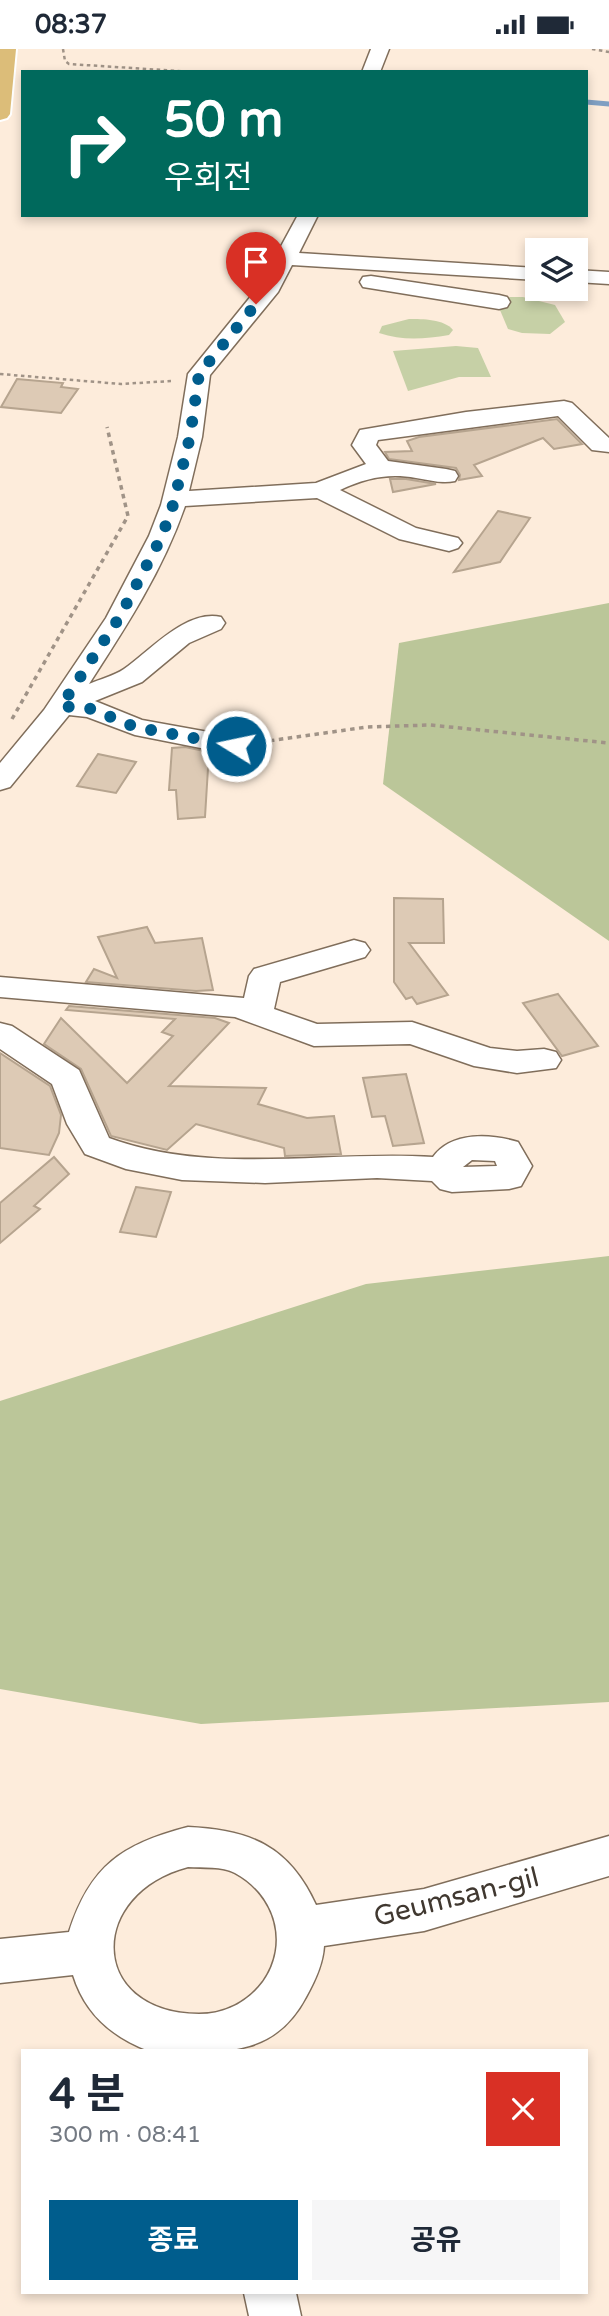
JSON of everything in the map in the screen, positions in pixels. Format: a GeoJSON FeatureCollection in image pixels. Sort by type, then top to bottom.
{"type":"FeatureCollection","features":[{"type":"Feature","properties":{"kind":"highway"},"geometry":{"type":"LineString","coordinates":[[0,114],[6,49]]}},
{"type":"Feature","properties":{"kind":"street"},"geometry":{"type":"LineString","coordinates":[[371,70],[380,49]]}},
{"type":"Feature","properties":{"kind":"street"},"geometry":{"type":"LineString","coordinates":[[0,781],[61,706],[119,618],[162,536],[175,499],[190,437],[199,374],[270,287],[307,217]]}},
{"type":"Feature","properties":{"kind":"street"},"geometry":{"type":"LineString","coordinates":[[285,258],[525,273]]}},
{"type":"Feature","properties":{"kind":"street"},"geometry":{"type":"LineString","coordinates":[[320,260],[337,273],[383,285],[499,302]]}},
{"type":"Feature","properties":{"kind":"street"},"geometry":{"type":"LineString","coordinates":[[588,277],[609,278]]}},
{"type":"Feature","properties":{"kind":"street"},"geometry":{"type":"LineString","coordinates":[[380,467],[364,445],[368,435],[432,423],[564,408],[600,445],[609,445]]}},
{"type":"Feature","properties":{"kind":"street"},"geometry":{"type":"LineString","coordinates":[[175,499],[321,490],[359,471],[380,467],[446,476]]}},
{"type":"Feature","properties":{"kind":"street"},"geometry":{"type":"LineString","coordinates":[[321,490],[408,534],[449,543]]}},
{"type":"Feature","properties":{"kind":"street"},"geometry":{"type":"LineString","coordinates":[[61,706],[132,676],[180,637],[212,623]]}},
{"type":"Feature","properties":{"kind":"street"},"geometry":{"type":"LineString","coordinates":[[61,706],[92,709],[135,727],[236,746]]}},
{"type":"Feature","properties":{"kind":"street"},"geometry":{"type":"LineString","coordinates":[[257,1014],[265,976],[354,950]]}},
{"type":"Feature","properties":{"kind":"street"},"geometry":{"type":"LineString","coordinates":[[0,987],[239,1007],[314,1035],[412,1033],[486,1058],[517,1062],[544,1061]]}},
{"type":"Feature","properties":{"kind":"street"},"geometry":{"type":"LineString","coordinates":[[0,1034],[67,1078],[84,1124],[97,1146],[126,1157],[182,1168],[265,1171],[377,1166],[442,1170]]}},
{"type":"Feature","properties":{"kind":"street"},"geometry":{"type":"LineString","coordinates":[[188,1847],[220,1848],[249,1857],[274,1876],[292,1900],[300,1928],[299,1962],[284,1994],[258,2019],[211,2044],[152,2031],[122,2012],[101,1985],[89,1952],[95,1922],[108,1894],[130,1871],[157,1854],[188,1847]]}},
{"type":"Feature","properties":{"kind":"street","name":"Geumsan-gil"},"geometry":{"type":"LineString","coordinates":[[300,1928],[424,1910],[609,1856]]}},
{"type":"Feature","properties":{"kind":"street"},"geometry":{"type":"LineString","coordinates":[[0,1961],[89,1952]]}},
{"type":"Feature","properties":{"kind":"street"},"geometry":{"type":"LineString","coordinates":[[270,2294],[275,2316]]}},
{"type":"Feature","properties":{"kind":"path"},"geometry":{"type":"LineString","coordinates":[[63,49],[65,61],[69,64],[163,70]]}},
{"type":"Feature","properties":{"kind":"path"},"geometry":{"type":"LineString","coordinates":[[592,49],[609,52]]}},
{"type":"Feature","properties":{"kind":"path"},"geometry":{"type":"LineString","coordinates":[[0,374],[121,384],[162,383],[199,374]]}},
{"type":"Feature","properties":{"kind":"path"},"geometry":{"type":"LineString","coordinates":[[5,726],[128,516],[107,427]]}},
{"type":"Feature","properties":{"kind":"path"},"geometry":{"type":"LineString","coordinates":[[236,746],[367,726],[430,725],[609,743]]}},
{"type":"Feature","properties":{"kind":"green space"},"geometry":{"type":"Polygon","coordinates":[[[502,297],[523,297],[525,301],[555,305],[565,322],[550,334],[522,333],[508,329],[497,303],[502,297]]]}},
{"type":"Feature","properties":{"kind":"green space"},"geometry":{"type":"Polygon","coordinates":[[[409,319],[439,322],[453,330],[449,335],[422,338],[379,333],[382,326],[409,319]]]}},
{"type":"Feature","properties":{"kind":"green space"},"geometry":{"type":"Polygon","coordinates":[[[456,346],[478,348],[491,377],[459,377],[408,391],[393,351],[456,346]]]}},
{"type":"Feature","properties":{"kind":"green space"},"geometry":{"type":"Polygon","coordinates":[[[609,603],[609,941],[383,784],[399,643],[609,603]]]}},
{"type":"Feature","properties":{"kind":"green space"},"geometry":{"type":"Polygon","coordinates":[[[609,1256],[609,1702],[201,1724],[0,1689],[0,1401],[366,1284],[609,1256]]]}},
{"type":"Feature","properties":{"kind":"building"},"geometry":{"type":"Polygon","coordinates":[[[17,379],[63,383],[61,387],[78,389],[61,413],[1,407],[17,379]]]}},
{"type":"Feature","properties":{"kind":"building"},"geometry":{"type":"Polygon","coordinates":[[[557,419],[582,444],[554,449],[543,438],[474,465],[482,476],[459,480],[460,475],[456,468],[389,459],[385,452],[412,451],[407,441],[419,437],[557,419]]]}},
{"type":"Feature","properties":{"kind":"building"},"geometry":{"type":"Polygon","coordinates":[[[390,479],[406,479],[436,484],[393,492],[390,479]]]}},
{"type":"Feature","properties":{"kind":"building"},"geometry":{"type":"Polygon","coordinates":[[[498,511],[530,518],[500,562],[454,572],[498,511]]]}},
{"type":"Feature","properties":{"kind":"building"},"geometry":{"type":"Polygon","coordinates":[[[185,747],[209,752],[205,817],[178,819],[176,790],[169,790],[172,748],[185,747]]]}},
{"type":"Feature","properties":{"kind":"building"},"geometry":{"type":"Polygon","coordinates":[[[98,754],[136,762],[116,793],[77,786],[98,754]]]}},
{"type":"Feature","properties":{"kind":"building"},"geometry":{"type":"Polygon","coordinates":[[[394,898],[443,899],[444,943],[409,943],[448,995],[417,1004],[412,997],[406,999],[394,982],[394,898]]]}},
{"type":"Feature","properties":{"kind":"building"},"geometry":{"type":"Polygon","coordinates":[[[147,927],[155,943],[202,938],[213,990],[86,982],[94,969],[117,978],[98,937],[147,927]]]}},
{"type":"Feature","properties":{"kind":"building"},"geometry":{"type":"Polygon","coordinates":[[[558,994],[598,1046],[562,1056],[523,1003],[558,994]]]}},
{"type":"Feature","properties":{"kind":"building"},"geometry":{"type":"Polygon","coordinates":[[[69,1006],[215,1018],[229,1023],[169,1086],[266,1088],[258,1104],[307,1118],[334,1116],[341,1154],[285,1156],[284,1148],[196,1124],[167,1150],[111,1136],[81,1069],[44,1044],[61,1018],[127,1083],[173,1036],[162,1032],[175,1019],[66,1010],[69,1006]]]}},
{"type":"Feature","properties":{"kind":"building"},"geometry":{"type":"Polygon","coordinates":[[[0,1053],[50,1086],[61,1115],[59,1133],[49,1155],[0,1148],[0,1053]]]}},
{"type":"Feature","properties":{"kind":"building"},"geometry":{"type":"Polygon","coordinates":[[[406,1074],[424,1143],[393,1146],[385,1116],[372,1117],[363,1078],[406,1074]]]}},
{"type":"Feature","properties":{"kind":"building"},"geometry":{"type":"Polygon","coordinates":[[[54,1157],[69,1174],[34,1206],[40,1209],[0,1243],[0,1203],[54,1157]]]}},
{"type":"Feature","properties":{"kind":"building"},"geometry":{"type":"Polygon","coordinates":[[[136,1187],[171,1192],[156,1237],[120,1232],[136,1187]]]}},
{"type":"Feature","properties":{"kind":"waterway"},"geometry":{"type":"LineString","coordinates":[[588,102],[609,104]]}},
{"type":"Feature","properties":{"kind":"route"},"geometry":{"type":"LineString","coordinates":[[236,746],[135,727],[92,709],[61,706],[119,618],[162,536],[173,505],[190,437],[199,374],[256,304]]}}]}
